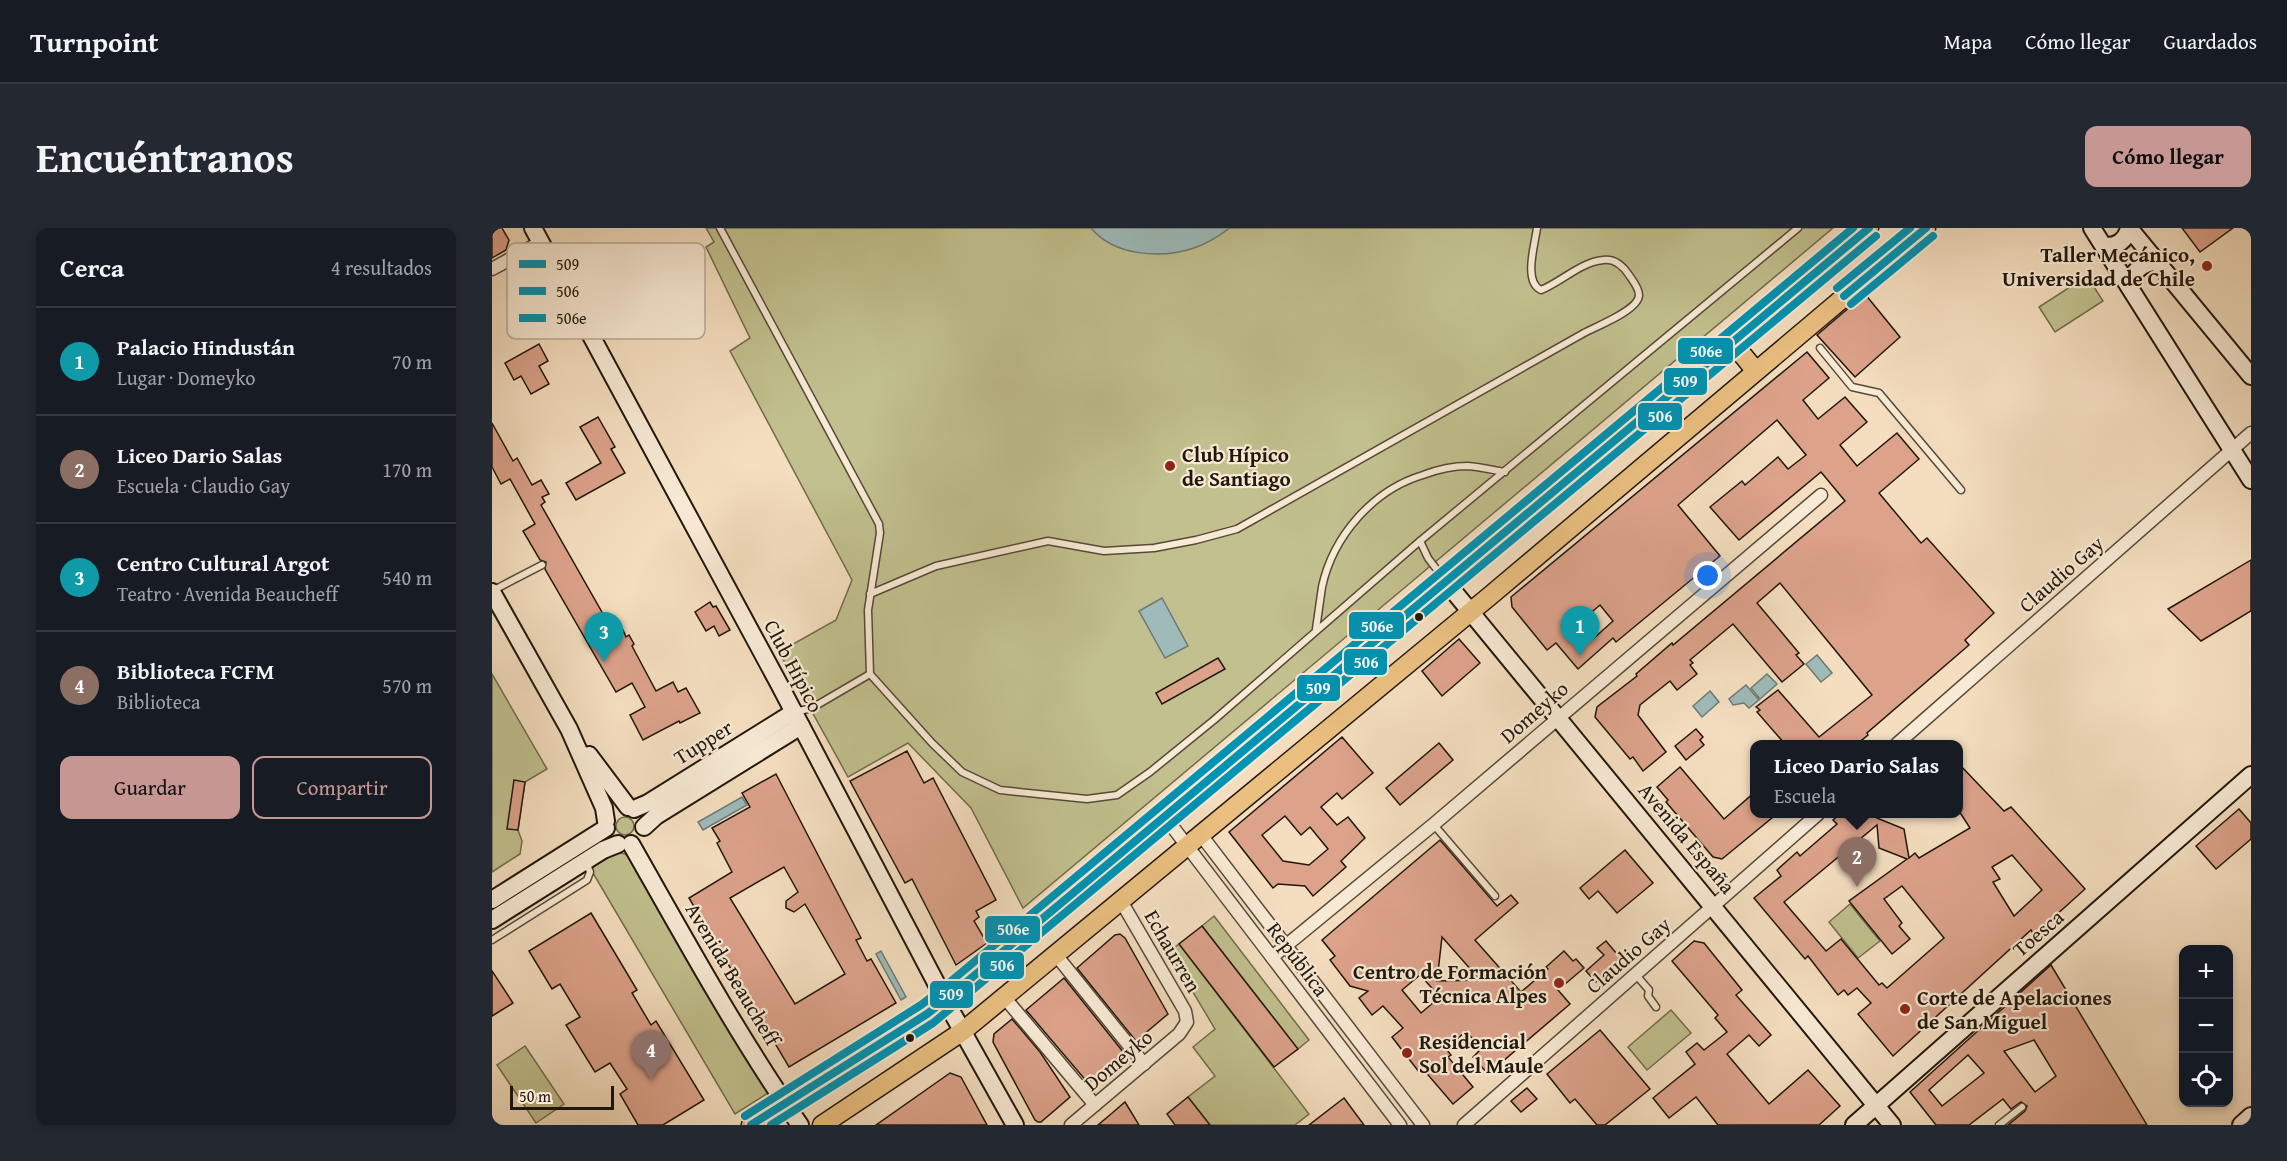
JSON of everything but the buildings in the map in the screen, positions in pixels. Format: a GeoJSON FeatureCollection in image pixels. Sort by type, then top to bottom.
{"type":"FeatureCollection","features":[{"type":"Feature","properties":{"kind":"main road"},"geometry":{"type":"LineString","coordinates":[[751,1125],[784,1102],[927,1014],[945,1000],[1869,228]]}},
{"type":"Feature","properties":{"kind":"main road"},"geometry":{"type":"LineString","coordinates":[[822,1125],[963,1031],[1004,998],[1471,612],[1755,370],[1807,333],[1926,228]]}},
{"type":"Feature","properties":{"kind":"main road"},"geometry":{"type":"LineString","coordinates":[[2092,228],[2251,480]]}},
{"type":"Feature","properties":{"kind":"main road"},"geometry":{"type":"LineString","coordinates":[[2104,246],[2110,247],[2121,242],[2126,237],[2129,228]]}},
{"type":"Feature","properties":{"kind":"main road"},"geometry":{"type":"LineString","coordinates":[[2129,228],[2251,376]]}},
{"type":"Feature","properties":{"kind":"main road"},"geometry":{"type":"LineString","coordinates":[[2129,285],[2137,270],[2146,264],[2157,262]]}},
{"type":"Feature","properties":{"kind":"main road","name":"Club Hípico"},"geometry":{"type":"LineString","coordinates":[[593,339],[798,719],[945,1000],[1015,1125]]}},
{"type":"Feature","properties":{"kind":"main road"},"geometry":{"type":"LineString","coordinates":[[1732,342],[1755,370]]}},
{"type":"Feature","properties":{"kind":"main road","name":"Avenida España"},"geometry":{"type":"LineString","coordinates":[[1446,582],[1714,905],[1892,1125]]}},
{"type":"Feature","properties":{"kind":"main road"},"geometry":{"type":"LineString","coordinates":[[492,591],[569,729],[604,808],[610,838],[624,844]]}},
{"type":"Feature","properties":{"kind":"main road","name":"Tupper"},"geometry":{"type":"LineString","coordinates":[[631,808],[648,803],[798,719]]}},
{"type":"Feature","properties":{"kind":"main road","name":"Tupper"},"geometry":{"type":"LineString","coordinates":[[644,827],[656,816],[798,719]]}},
{"type":"Feature","properties":{"kind":"main road"},"geometry":{"type":"LineString","coordinates":[[492,920],[585,861],[640,837],[644,827],[642,817],[631,808],[569,729]]}},
{"type":"Feature","properties":{"kind":"main road","name":"Toesca"},"geometry":{"type":"LineString","coordinates":[[1854,1125],[2251,775]]}},
{"type":"Feature","properties":{"kind":"main road"},"geometry":{"type":"LineString","coordinates":[[492,900],[606,824],[615,810],[631,808]]}},
{"type":"Feature","properties":{"kind":"main road","name":"Avenida Beaucheff"},"geometry":{"type":"LineString","coordinates":[[624,844],[800,1125]]}},
{"type":"Feature","properties":{"kind":"main road"},"geometry":{"type":"LineString","coordinates":[[2241,1125],[2251,1116]]}},
{"type":"Feature","properties":{"kind":"street"},"geometry":{"type":"LineString","coordinates":[[492,269],[507,258]]}},
{"type":"Feature","properties":{"kind":"street","name":"Claudio Gay"},"geometry":{"type":"LineString","coordinates":[[1902,740],[2251,433]]}},
{"type":"Feature","properties":{"kind":"street","name":"Domeyko"},"geometry":{"type":"LineString","coordinates":[[1272,957],[1434,824],[1821,495]]}},
{"type":"Feature","properties":{"kind":"street","name":"República"},"geometry":{"type":"LineString","coordinates":[[1165,817],[1194,841],[1285,945],[1423,1125]]}},
{"type":"Feature","properties":{"kind":"street","name":"Claudio Gay"},"geometry":{"type":"LineString","coordinates":[[1464,1125],[1812,818]]}},
{"type":"Feature","properties":{"kind":"street","name":"República"},"geometry":{"type":"LineString","coordinates":[[1194,841],[1272,957],[1400,1125]]}},
{"type":"Feature","properties":{"kind":"street","name":"Echaurren"},"geometry":{"type":"LineString","coordinates":[[1121,901],[1185,1011],[1187,1022]]}},
{"type":"Feature","properties":{"kind":"street"},"geometry":{"type":"LineString","coordinates":[[1056,955],[1144,1064]]}},
{"type":"Feature","properties":{"kind":"street"},"geometry":{"type":"LineString","coordinates":[[1004,998],[1095,1105]]}},
{"type":"Feature","properties":{"kind":"street","name":"Domeyko"},"geometry":{"type":"LineString","coordinates":[[1071,1125],[1183,1030],[1187,1022]]}},
{"type":"Feature","properties":{"kind":"lane"},"geometry":{"type":"LineString","coordinates":[[720,228],[879,524],[880,533],[868,610],[870,674],[932,743],[962,772],[1000,790],[1087,799],[1117,795],[1150,772],[1214,720],[1420,541],[1798,228]]}},
{"type":"Feature","properties":{"kind":"lane"},"geometry":{"type":"LineString","coordinates":[[870,594],[936,566],[1048,541],[1104,551],[1154,548],[1237,529],[1584,333],[1633,308],[1639,297],[1638,290],[1624,268],[1612,260],[1592,262],[1550,286],[1541,290],[1536,287],[1531,278],[1538,228]]}},
{"type":"Feature","properties":{"kind":"lane"},"geometry":{"type":"LineString","coordinates":[[1820,348],[1852,387],[1879,393],[1961,490]]}},
{"type":"Feature","properties":{"kind":"lane"},"geometry":{"type":"LineString","coordinates":[[1316,629],[1323,585],[1337,549],[1356,519],[1381,495],[1407,479],[1432,472],[1467,466],[1505,472]]}},
{"type":"Feature","properties":{"kind":"lane"},"geometry":{"type":"LineString","coordinates":[[1420,541],[1428,558],[1446,582]]}},
{"type":"Feature","properties":{"kind":"lane"},"geometry":{"type":"LineString","coordinates":[[492,591],[542,565]]}},
{"type":"Feature","properties":{"kind":"lane"},"geometry":{"type":"LineString","coordinates":[[798,719],[812,708],[870,674]]}},
{"type":"Feature","properties":{"kind":"lane"},"geometry":{"type":"LineString","coordinates":[[798,719],[812,708]]}},
{"type":"Feature","properties":{"kind":"lane"},"geometry":{"type":"LineString","coordinates":[[1434,824],[1495,896]]}},
{"type":"Feature","properties":{"kind":"lane"},"geometry":{"type":"LineString","coordinates":[[492,939],[587,880],[590,872],[585,861]]}},
{"type":"Feature","properties":{"kind":"lane"},"geometry":{"type":"LineString","coordinates":[[1635,974],[1649,990],[1648,996],[1656,1007]]}},
{"type":"Feature","properties":{"kind":"lane"},"geometry":{"type":"LineString","coordinates":[[1999,1125],[2022,1107]]}},
{"type":"Feature","properties":{"kind":"shaded area","name":"Club Hípico de Santiago"},"geometry":{"type":"Polygon","coordinates":[[[706,228],[1833,228],[1023,908],[971,808],[908,743],[848,777],[779,652],[836,620],[852,580],[730,351],[750,338],[706,247],[714,242],[706,228]]]}},
{"type":"Feature","properties":{"kind":"shaded area"},"geometry":{"type":"Polygon","coordinates":[[[2087,276],[2103,301],[2055,332],[2039,307],[2087,276]]]}},
{"type":"Feature","properties":{"kind":"shaded area"},"geometry":{"type":"Polygon","coordinates":[[[492,674],[547,769],[525,782],[518,830],[522,841],[520,854],[492,872],[492,674]]]}},
{"type":"Feature","properties":{"kind":"shaded area"},"geometry":{"type":"Polygon","coordinates":[[[621,817],[629,817],[634,822],[632,833],[621,835],[616,830],[616,822],[621,817]]]}},
{"type":"Feature","properties":{"kind":"shaded area"},"geometry":{"type":"Polygon","coordinates":[[[618,852],[629,857],[768,1093],[735,1114],[590,868],[618,852]]]}},
{"type":"Feature","properties":{"kind":"shaded area"},"geometry":{"type":"Polygon","coordinates":[[[1850,904],[1880,941],[1858,958],[1829,922],[1850,904]]]}},
{"type":"Feature","properties":{"kind":"shaded area"},"geometry":{"type":"Polygon","coordinates":[[[1214,916],[1309,1040],[1298,1049],[1202,926],[1214,916]]]}},
{"type":"Feature","properties":{"kind":"shaded area"},"geometry":{"type":"Polygon","coordinates":[[[1179,944],[1309,1114],[1295,1125],[1210,1125],[1188,1097],[1215,1076],[1193,1047],[1215,1029],[1169,952],[1179,944]]]}},
{"type":"Feature","properties":{"kind":"shaded area"},"geometry":{"type":"Polygon","coordinates":[[[1671,1010],[1691,1033],[1647,1070],[1628,1047],[1671,1010]]]}},
{"type":"Feature","properties":{"kind":"shaded area"},"geometry":{"type":"Polygon","coordinates":[[[525,1046],[564,1104],[536,1123],[497,1065],[525,1046]]]}},
{"type":"Feature","properties":{"kind":"water"},"geometry":{"type":"Polygon","coordinates":[[[1091,228],[1230,228],[1213,240],[1194,248],[1153,254],[1125,250],[1101,237],[1091,228]]]}},
{"type":"Feature","properties":{"kind":"water"},"geometry":{"type":"Polygon","coordinates":[[[1162,598],[1188,646],[1165,658],[1139,611],[1162,598]]]}},
{"type":"Feature","properties":{"kind":"water"},"geometry":{"type":"Polygon","coordinates":[[[1817,655],[1832,673],[1821,682],[1806,664],[1817,655]]]}},
{"type":"Feature","properties":{"kind":"water"},"geometry":{"type":"Polygon","coordinates":[[[1767,674],[1777,684],[1760,699],[1751,688],[1767,674]]]}},
{"type":"Feature","properties":{"kind":"water"},"geometry":{"type":"Polygon","coordinates":[[[1746,685],[1759,700],[1749,708],[1744,703],[1733,705],[1729,699],[1746,685]]]}},
{"type":"Feature","properties":{"kind":"water"},"geometry":{"type":"Polygon","coordinates":[[[1710,691],[1719,702],[1702,717],[1693,706],[1710,691]]]}},
{"type":"Feature","properties":{"kind":"water"},"geometry":{"type":"Polygon","coordinates":[[[742,797],[747,805],[703,830],[698,822],[742,797]]]}},
{"type":"Feature","properties":{"kind":"water"},"geometry":{"type":"Polygon","coordinates":[[[881,951],[906,997],[901,1000],[876,954],[881,951]]]}},
{"type":"Feature","properties":{"kind":"transit line","name":"506e"},"geometry":{"type":"LineString","coordinates":[[745,1116],[938,992],[1853,228]]}},
{"type":"Feature","properties":{"kind":"transit line","name":"509"},"geometry":{"type":"LineString","coordinates":[[751,1125],[927,1014],[945,1000],[1869,228]]}},
{"type":"Feature","properties":{"kind":"transit line","name":"506e"},"geometry":{"type":"LineString","coordinates":[[1837,288],[1910,228]]}},
{"type":"Feature","properties":{"kind":"transit line","name":"509"},"geometry":{"type":"LineString","coordinates":[[1844,296],[1926,228]]}},
{"type":"Feature","properties":{"kind":"transit line","name":"506"},"geometry":{"type":"LineString","coordinates":[[771,1125],[933,1023],[1876,236]]}},
{"type":"Feature","properties":{"kind":"transit line","name":"506"},"geometry":{"type":"LineString","coordinates":[[1851,304],[1933,236]]}},
{"type":"Feature","properties":{"kind":"place","name":"Taller Mecánico, Universidad de Chile"},"geometry":{"type":"Point","coordinates":[2207,266]}},
{"type":"Feature","properties":{"kind":"place","name":"Club Hípico de Santiago"},"geometry":{"type":"Point","coordinates":[1170,466]}},
{"type":"Feature","properties":{"kind":"place","name":"Palacio Hindustán"},"geometry":{"type":"Point","coordinates":[1580,656]}},
{"type":"Feature","properties":{"kind":"place","name":"Centro Cultural Argot"},"geometry":{"type":"Point","coordinates":[604,662]}},
{"type":"Feature","properties":{"kind":"place","name":"Liceo Dario Salas"},"geometry":{"type":"Point","coordinates":[1857,887]}},
{"type":"Feature","properties":{"kind":"place","name":"Centro de Formación Técnica Alpes"},"geometry":{"type":"Point","coordinates":[1559,983]}},
{"type":"Feature","properties":{"kind":"place","name":"Corte de Apelaciones de San Miguel"},"geometry":{"type":"Point","coordinates":[1905,1009]}},
{"type":"Feature","properties":{"kind":"place","name":"Residencial Sol del Maule"},"geometry":{"type":"Point","coordinates":[1407,1053]}},
{"type":"Feature","properties":{"kind":"place","name":"Biblioteca FCFM"},"geometry":{"type":"Point","coordinates":[651,1080]}}]}
